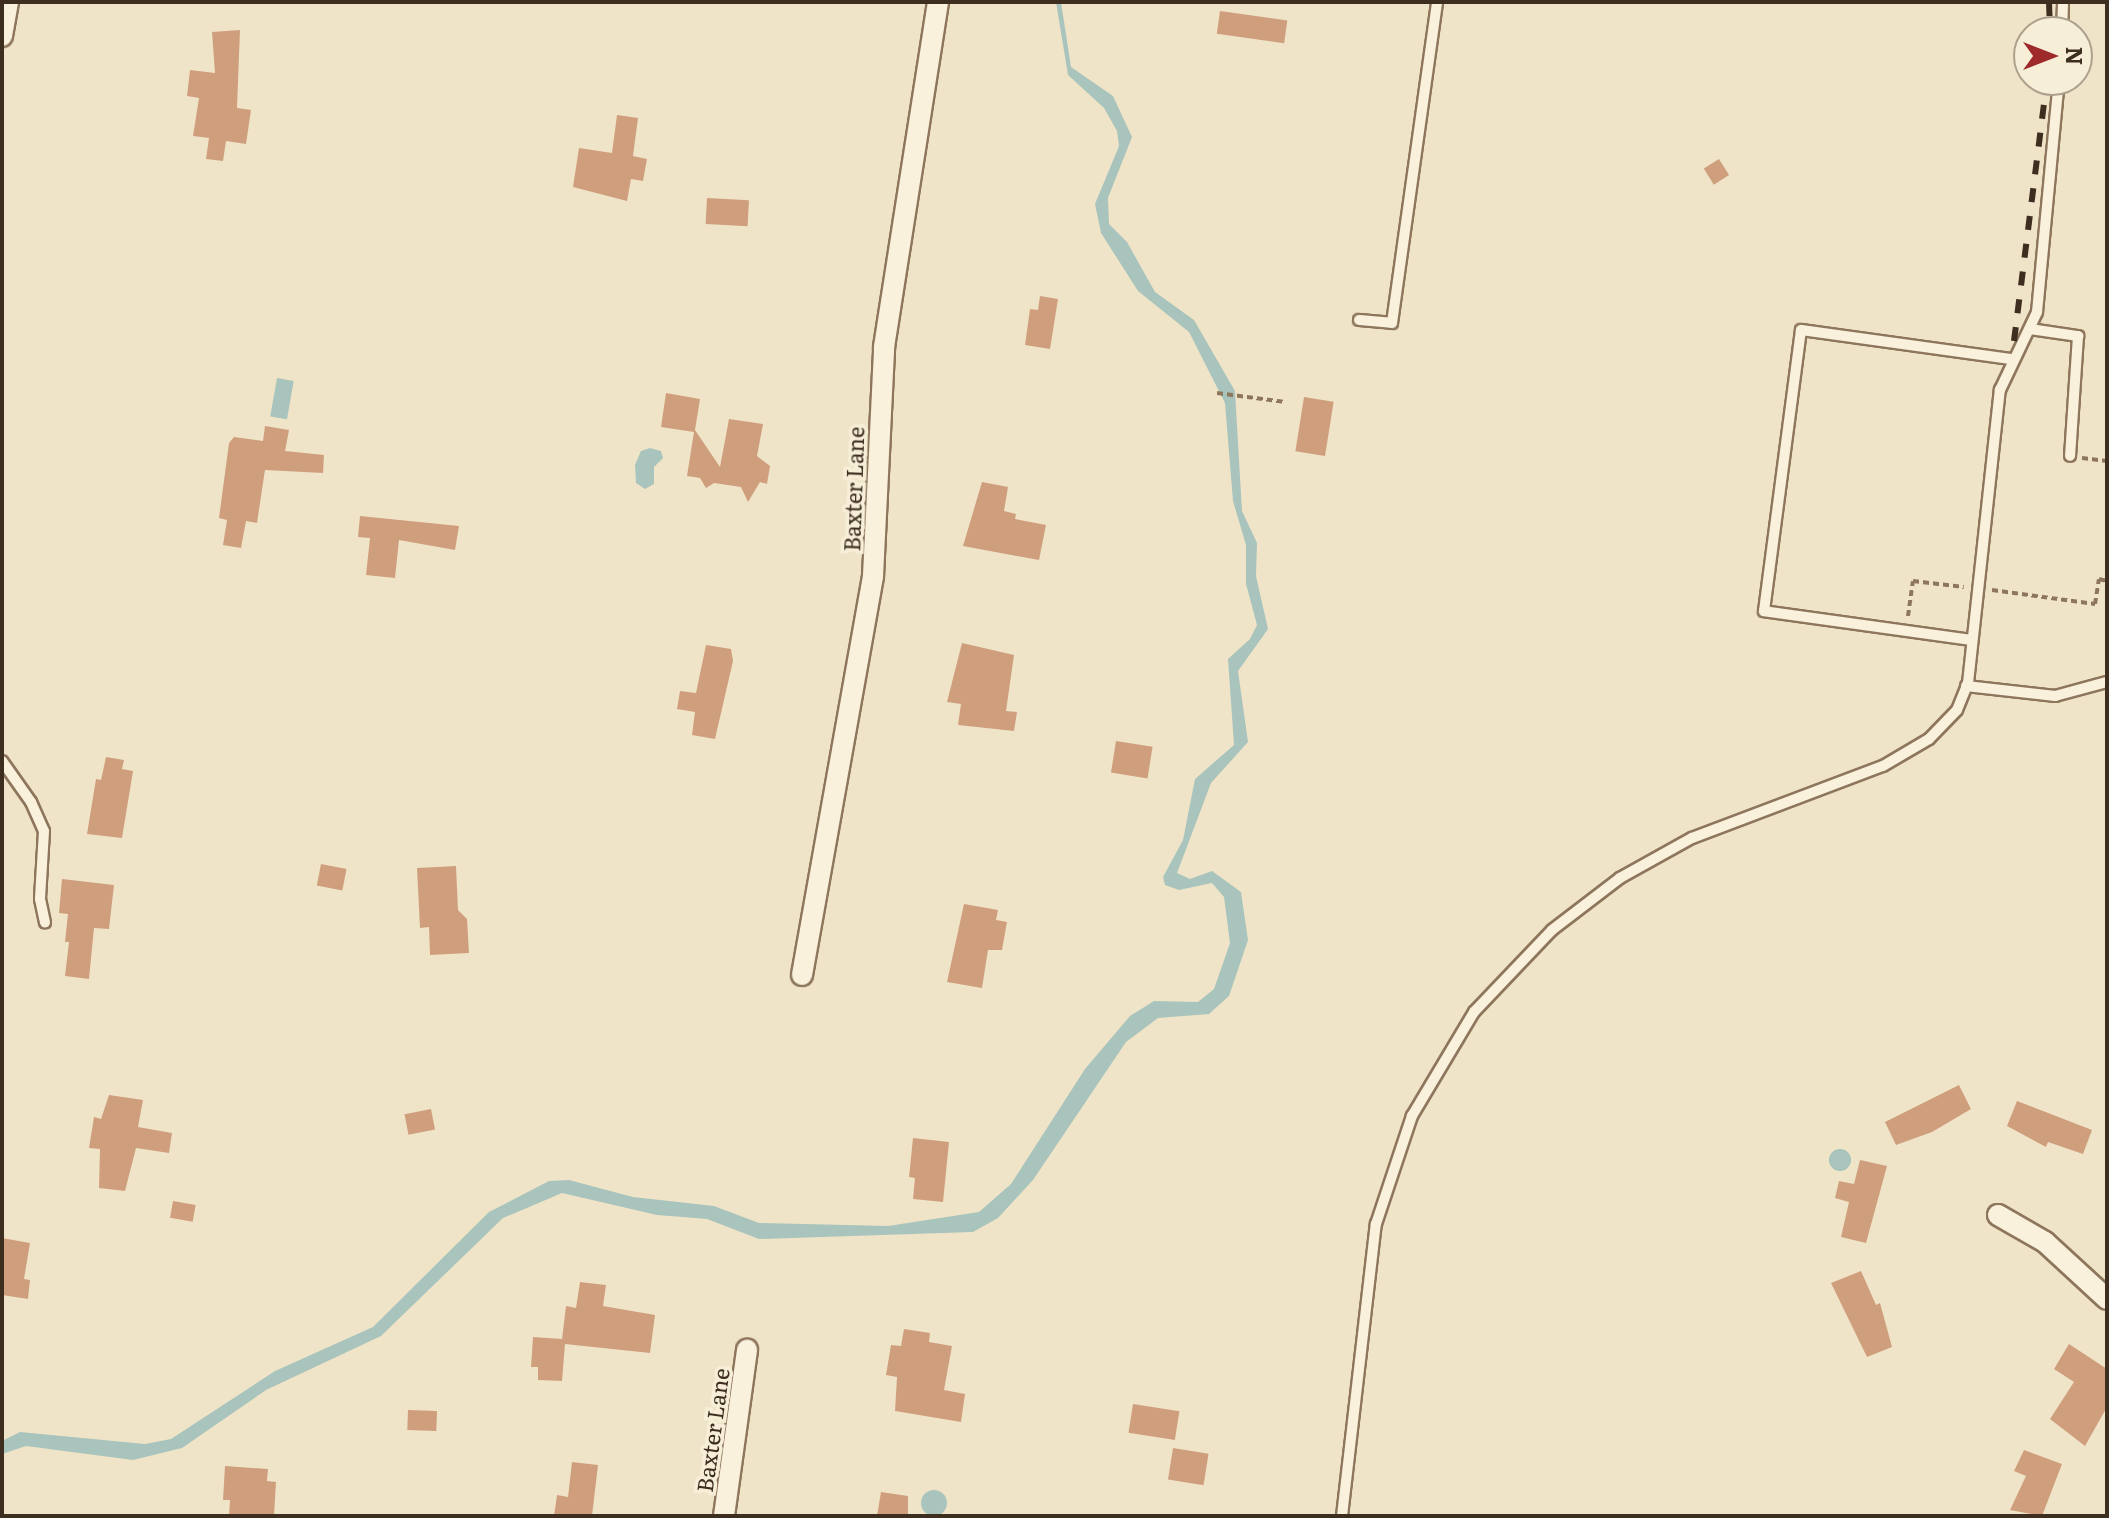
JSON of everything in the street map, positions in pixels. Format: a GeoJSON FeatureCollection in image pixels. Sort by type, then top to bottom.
{"type":"FeatureCollection","features":[{"type":"Feature","properties":{"kind":"street"},"geometry":{"type":"LineString","coordinates":[[2,36],[8,2]]}},
{"type":"Feature","properties":{"kind":"street","name":"Baxter Lane"},"geometry":{"type":"LineString","coordinates":[[802,975],[873,576],[884,347],[938,2]]}},
{"type":"Feature","properties":{"kind":"street"},"geometry":{"type":"LineString","coordinates":[[1998,1215],[2045,1242],[2107,1299]]}},
{"type":"Feature","properties":{"kind":"street","name":"Baxter Lane"},"geometry":{"type":"LineString","coordinates":[[724,1516],[747,1350]]}},
{"type":"Feature","properties":{"kind":"lane"},"geometry":{"type":"LineString","coordinates":[[1359,320],[1392,323],[1437,2]]}},
{"type":"Feature","properties":{"kind":"lane"},"geometry":{"type":"LineString","coordinates":[[1342,1516],[1369,1262],[1386,1184],[1424,1091],[1474,1012],[1552,930],[1620,878],[1692,838],[1912,750],[1950,721],[1966,686],[2000,390],[2011,359],[2037,312],[2057,96]]}},
{"type":"Feature","properties":{"kind":"lane"},"geometry":{"type":"LineString","coordinates":[[2030,329],[2078,336],[2070,456]]}},
{"type":"Feature","properties":{"kind":"lane"},"geometry":{"type":"LineString","coordinates":[[1972,640],[1764,611],[1801,330],[2011,359]]}},
{"type":"Feature","properties":{"kind":"lane"},"geometry":{"type":"LineString","coordinates":[[1966,686],[2055,696],[2105,681]]}},
{"type":"Feature","properties":{"kind":"lane"},"geometry":{"type":"LineString","coordinates":[[2,761],[31,802],[44,831],[40,899],[45,922]]}},
{"type":"Feature","properties":{"kind":"path"},"geometry":{"type":"LineString","coordinates":[[1217,393],[1285,402]]}},
{"type":"Feature","properties":{"kind":"path"},"geometry":{"type":"LineString","coordinates":[[2070,456],[2107,461]]}},
{"type":"Feature","properties":{"kind":"path"},"geometry":{"type":"LineString","coordinates":[[1907,631],[1913,581],[2095,604],[2099,579],[2107,581]]}},
{"type":"Feature","properties":{"kind":"water"},"geometry":{"type":"Polygon","coordinates":[[[1056,2],[1061,2],[1071,67],[1113,96],[1132,137],[1108,198],[1109,224],[1127,242],[1155,292],[1194,320],[1235,391],[1242,511],[1257,543],[1256,576],[1268,629],[1238,671],[1248,742],[1211,783],[1177,873],[1190,879],[1212,871],[1241,892],[1248,940],[1229,996],[1209,1014],[1158,1018],[1126,1042],[1033,1180],[998,1218],[973,1232],[759,1239],[707,1219],[657,1215],[562,1193],[503,1218],[381,1336],[266,1390],[182,1448],[133,1460],[26,1446],[2,1454],[2,1441],[20,1432],[145,1444],[171,1439],[275,1371],[373,1327],[489,1212],[549,1181],[569,1180],[633,1197],[714,1206],[759,1223],[888,1226],[979,1212],[1011,1184],[1085,1069],[1130,1016],[1154,1001],[1198,1002],[1214,989],[1230,943],[1224,897],[1212,883],[1179,890],[1165,885],[1163,877],[1183,840],[1195,779],[1234,745],[1228,659],[1250,639],[1257,625],[1246,584],[1246,545],[1233,501],[1225,403],[1189,332],[1138,291],[1101,233],[1095,204],[1119,146],[1117,131],[1104,108],[1068,75],[1056,2]]]}},
{"type":"Feature","properties":{"kind":"water"},"geometry":{"type":"Polygon","coordinates":[[[277,378],[294,381],[287,419],[270,416],[277,378]]]}},
{"type":"Feature","properties":{"kind":"water"},"geometry":{"type":"Polygon","coordinates":[[[650,448],[661,451],[663,458],[654,467],[654,484],[645,489],[636,483],[635,465],[641,451],[650,448]]]}},
{"type":"Feature","properties":{"kind":"water"},"geometry":{"type":"Polygon","coordinates":[[[1836,1149],[1844,1149],[1851,1160],[1844,1171],[1836,1171],[1829,1164],[1829,1156],[1836,1149]]]}},
{"type":"Feature","properties":{"kind":"water"},"geometry":{"type":"Polygon","coordinates":[[[934,1490],[943,1494],[947,1503],[943,1512],[934,1516],[925,1512],[921,1503],[925,1494],[934,1490]]]}},
{"type":"Feature","properties":{"kind":"building"},"geometry":{"type":"Polygon","coordinates":[[[1220,11],[1287,20],[1284,43],[1217,34],[1220,11]]]}},
{"type":"Feature","properties":{"kind":"building"},"geometry":{"type":"Polygon","coordinates":[[[240,30],[237,108],[251,110],[246,144],[226,141],[223,161],[206,159],[209,138],[193,136],[199,98],[187,96],[190,70],[215,73],[212,32],[240,30]]]}},
{"type":"Feature","properties":{"kind":"building"},"geometry":{"type":"Polygon","coordinates":[[[617,115],[638,118],[633,156],[647,159],[643,181],[631,179],[627,201],[573,187],[579,148],[612,153],[617,115]]]}},
{"type":"Feature","properties":{"kind":"building"},"geometry":{"type":"Polygon","coordinates":[[[1719,159],[1729,175],[1714,185],[1704,169],[1719,159]]]}},
{"type":"Feature","properties":{"kind":"building"},"geometry":{"type":"Polygon","coordinates":[[[707,198],[749,200],[748,226],[706,224],[707,198]]]}},
{"type":"Feature","properties":{"kind":"building"},"geometry":{"type":"Polygon","coordinates":[[[1040,296],[1058,299],[1050,349],[1025,345],[1030,309],[1038,310],[1040,296]]]}},
{"type":"Feature","properties":{"kind":"building"},"geometry":{"type":"Polygon","coordinates":[[[666,393],[700,399],[695,430],[720,467],[729,419],[763,424],[757,456],[770,466],[767,484],[760,482],[748,502],[741,487],[714,483],[706,488],[700,478],[687,476],[694,432],[661,427],[666,393]]]}},
{"type":"Feature","properties":{"kind":"building"},"geometry":{"type":"Polygon","coordinates":[[[1304,397],[1334,402],[1325,456],[1295,451],[1304,397]]]}},
{"type":"Feature","properties":{"kind":"building"},"geometry":{"type":"Polygon","coordinates":[[[265,426],[289,430],[285,451],[324,455],[323,473],[265,470],[257,523],[246,521],[241,548],[223,545],[227,520],[219,518],[229,443],[234,437],[263,441],[265,426]]]}},
{"type":"Feature","properties":{"kind":"building"},"geometry":{"type":"Polygon","coordinates":[[[982,482],[1008,487],[1004,511],[1016,514],[1015,519],[1046,525],[1039,560],[963,546],[982,482]]]}},
{"type":"Feature","properties":{"kind":"building"},"geometry":{"type":"Polygon","coordinates":[[[360,516],[459,526],[455,550],[399,540],[395,578],[366,575],[370,538],[358,537],[360,516]]]}},
{"type":"Feature","properties":{"kind":"building"},"geometry":{"type":"Polygon","coordinates":[[[962,643],[1014,655],[1006,711],[1017,712],[1014,731],[958,725],[961,704],[947,702],[962,643]]]}},
{"type":"Feature","properties":{"kind":"building"},"geometry":{"type":"Polygon","coordinates":[[[706,645],[731,649],[733,661],[715,739],[692,735],[695,712],[677,709],[680,691],[696,693],[706,645]]]}},
{"type":"Feature","properties":{"kind":"building"},"geometry":{"type":"Polygon","coordinates":[[[1116,741],[1153,747],[1148,778],[1111,773],[1116,741]]]}},
{"type":"Feature","properties":{"kind":"building"},"geometry":{"type":"Polygon","coordinates":[[[106,757],[124,760],[122,769],[133,771],[122,838],[87,834],[96,779],[101,780],[106,757]]]}},
{"type":"Feature","properties":{"kind":"building"},"geometry":{"type":"Polygon","coordinates":[[[321,864],[347,869],[342,891],[317,886],[321,864]]]}},
{"type":"Feature","properties":{"kind":"building"},"geometry":{"type":"Polygon","coordinates":[[[456,866],[458,910],[467,919],[469,953],[430,955],[429,927],[420,928],[417,868],[456,866]]]}},
{"type":"Feature","properties":{"kind":"building"},"geometry":{"type":"Polygon","coordinates":[[[62,879],[114,885],[109,929],[94,928],[89,979],[65,976],[69,942],[65,942],[68,914],[59,913],[62,879]]]}},
{"type":"Feature","properties":{"kind":"building"},"geometry":{"type":"Polygon","coordinates":[[[964,904],[998,910],[996,920],[1007,922],[1002,950],[988,950],[982,988],[947,982],[964,904]]]}},
{"type":"Feature","properties":{"kind":"building"},"geometry":{"type":"Polygon","coordinates":[[[1959,1085],[1971,1109],[1932,1132],[1896,1145],[1885,1122],[1959,1085]]]}},
{"type":"Feature","properties":{"kind":"building"},"geometry":{"type":"Polygon","coordinates":[[[109,1095],[143,1100],[138,1127],[172,1133],[169,1153],[136,1148],[125,1191],[99,1188],[100,1149],[89,1148],[94,1117],[101,1119],[109,1095]]]}},
{"type":"Feature","properties":{"kind":"building"},"geometry":{"type":"Polygon","coordinates":[[[2017,1101],[2092,1130],[2083,1154],[2048,1142],[2046,1147],[2007,1126],[2017,1101]]]}},
{"type":"Feature","properties":{"kind":"building"},"geometry":{"type":"Polygon","coordinates":[[[431,1109],[435,1130],[409,1135],[404,1114],[431,1109]]]}},
{"type":"Feature","properties":{"kind":"building"},"geometry":{"type":"Polygon","coordinates":[[[913,1138],[949,1142],[943,1202],[913,1199],[915,1178],[909,1177],[913,1138]]]}},
{"type":"Feature","properties":{"kind":"building"},"geometry":{"type":"Polygon","coordinates":[[[1860,1160],[1887,1166],[1866,1243],[1841,1237],[1849,1202],[1835,1198],[1839,1181],[1854,1184],[1860,1160]]]}},
{"type":"Feature","properties":{"kind":"building"},"geometry":{"type":"Polygon","coordinates":[[[173,1201],[196,1205],[193,1222],[170,1218],[173,1201]]]}},
{"type":"Feature","properties":{"kind":"building"},"geometry":{"type":"Polygon","coordinates":[[[2,1238],[30,1243],[24,1279],[30,1280],[28,1299],[2,1295],[2,1238]]]}},
{"type":"Feature","properties":{"kind":"building"},"geometry":{"type":"Polygon","coordinates":[[[1861,1271],[1876,1305],[1880,1303],[1892,1347],[1867,1357],[1831,1283],[1861,1271]]]}},
{"type":"Feature","properties":{"kind":"building"},"geometry":{"type":"Polygon","coordinates":[[[580,1282],[606,1285],[603,1306],[655,1315],[650,1353],[565,1344],[562,1381],[538,1380],[538,1367],[531,1367],[533,1337],[562,1339],[566,1306],[576,1308],[580,1282]]]}},
{"type":"Feature","properties":{"kind":"building"},"geometry":{"type":"Polygon","coordinates":[[[904,1329],[930,1333],[929,1342],[952,1346],[944,1390],[965,1394],[961,1422],[895,1411],[897,1377],[886,1375],[891,1345],[901,1346],[904,1329]]]}},
{"type":"Feature","properties":{"kind":"building"},"geometry":{"type":"Polygon","coordinates":[[[2069,1344],[2107,1369],[2107,1407],[2085,1446],[2050,1419],[2074,1382],[2054,1369],[2069,1344]]]}},
{"type":"Feature","properties":{"kind":"building"},"geometry":{"type":"Polygon","coordinates":[[[1133,1404],[1179,1411],[1175,1440],[1128,1433],[1133,1404]]]}},
{"type":"Feature","properties":{"kind":"building"},"geometry":{"type":"Polygon","coordinates":[[[408,1410],[437,1411],[436,1431],[407,1430],[408,1410]]]}},
{"type":"Feature","properties":{"kind":"building"},"geometry":{"type":"Polygon","coordinates":[[[1173,1448],[1209,1454],[1204,1485],[1168,1480],[1173,1448]]]}},
{"type":"Feature","properties":{"kind":"building"},"geometry":{"type":"Polygon","coordinates":[[[2024,1450],[2062,1464],[2042,1516],[2010,1510],[2026,1476],[2014,1471],[2024,1450]]]}},
{"type":"Feature","properties":{"kind":"building"},"geometry":{"type":"Polygon","coordinates":[[[572,1462],[598,1465],[592,1516],[554,1516],[557,1495],[568,1497],[572,1462]]]}},
{"type":"Feature","properties":{"kind":"building"},"geometry":{"type":"Polygon","coordinates":[[[225,1466],[268,1469],[267,1481],[276,1482],[274,1516],[229,1516],[230,1500],[223,1500],[225,1466]]]}},
{"type":"Feature","properties":{"kind":"building"},"geometry":{"type":"Polygon","coordinates":[[[881,1492],[908,1496],[908,1516],[877,1516],[881,1492]]]}},
{"type":"Feature","properties":{"kind":"railway"},"geometry":{"type":"LineString","coordinates":[[2049,2],[2049,16]]}},
{"type":"Feature","properties":{"kind":"railway"},"geometry":{"type":"LineString","coordinates":[[2014,341],[2045,96]]}}]}
